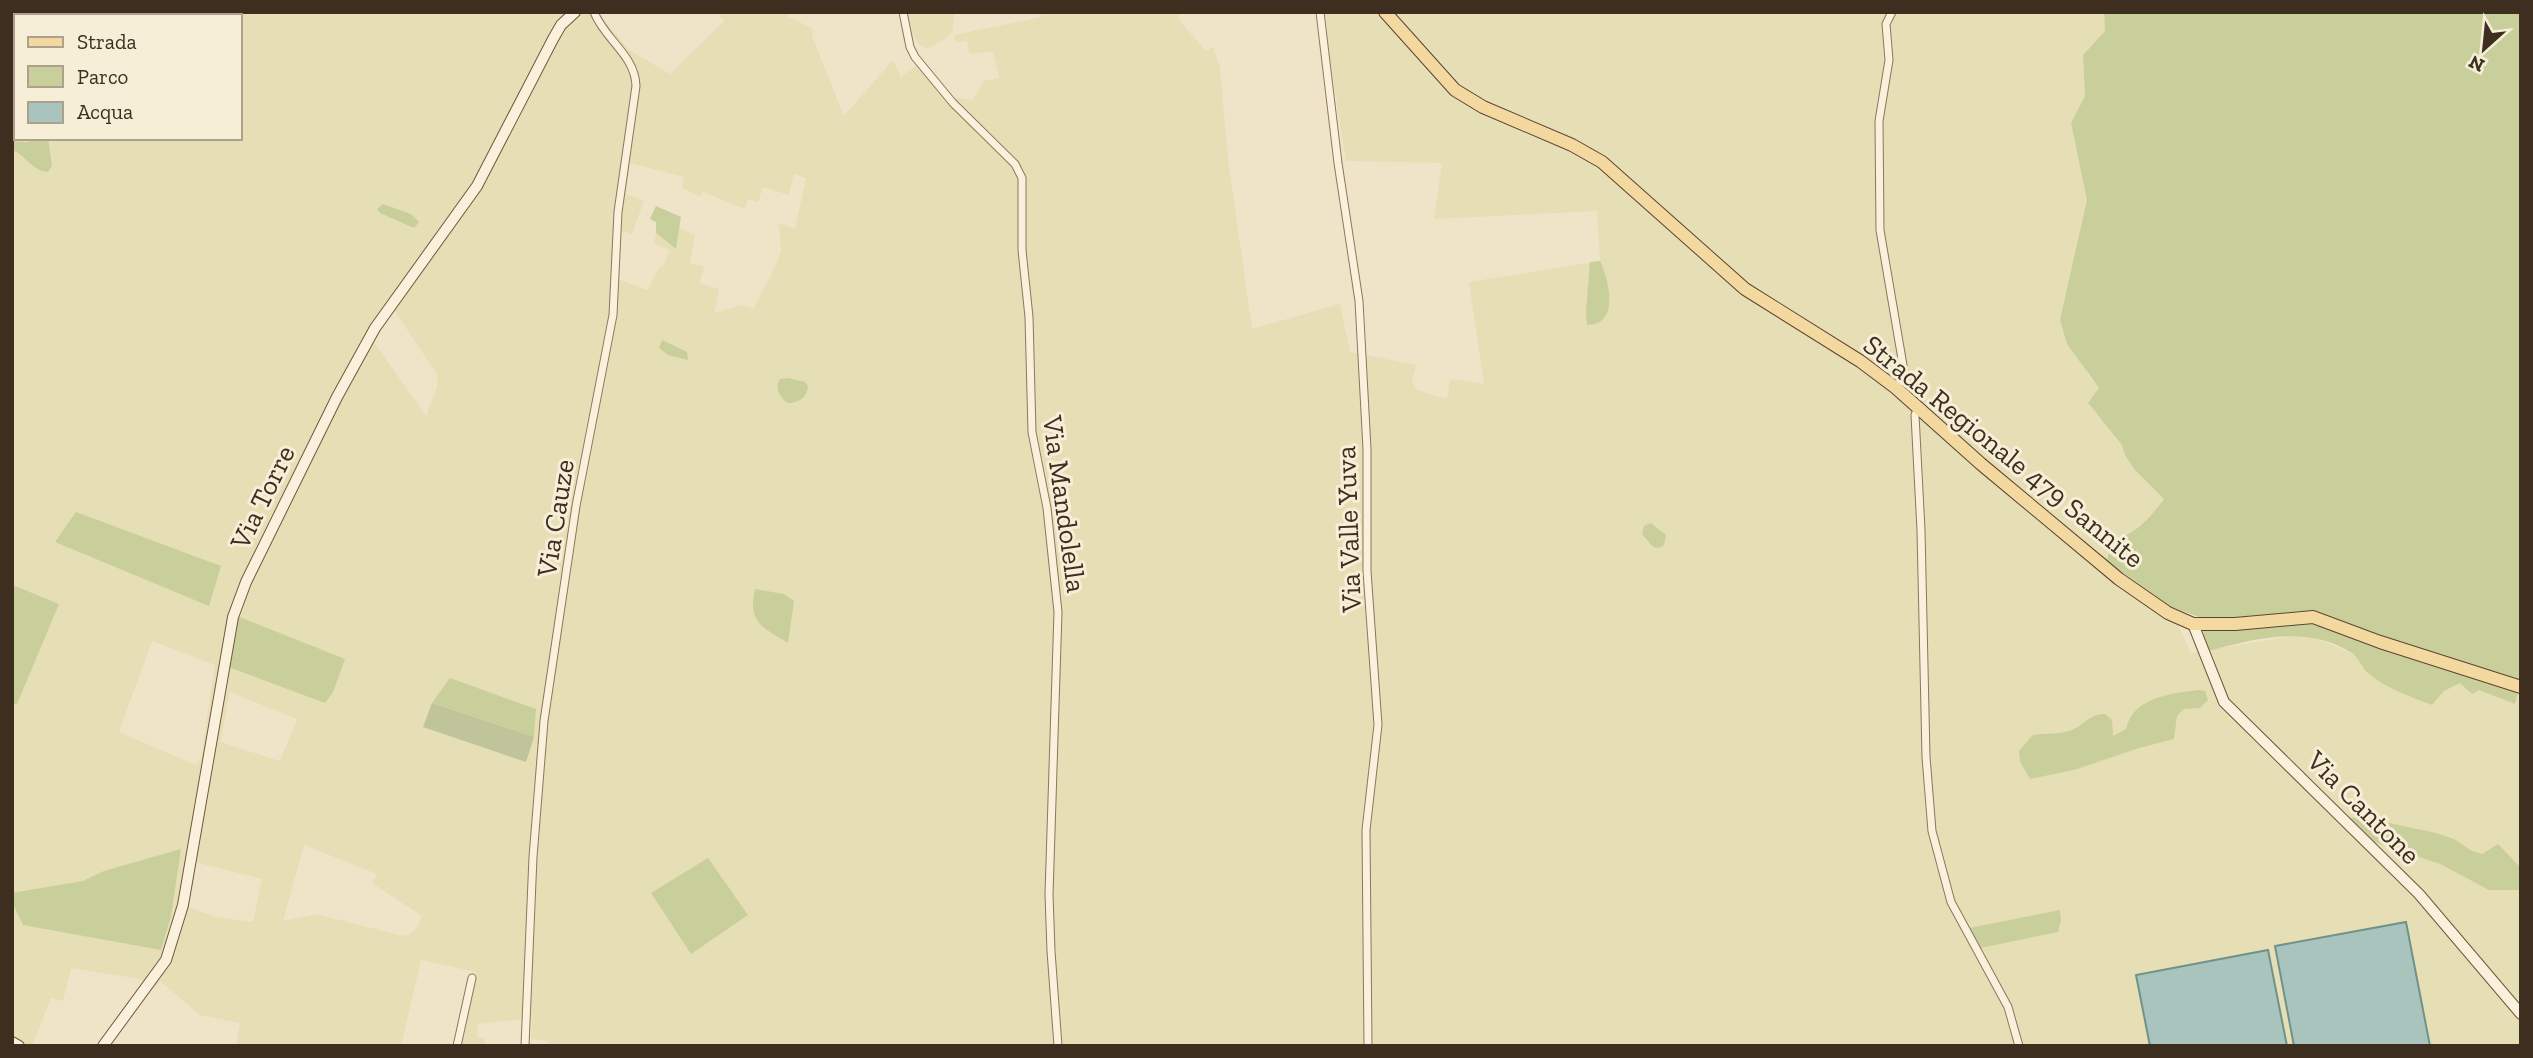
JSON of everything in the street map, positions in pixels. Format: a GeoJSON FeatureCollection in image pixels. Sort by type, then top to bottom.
{"type":"FeatureCollection","features":[{"type":"Feature","properties":{"kind":"main road","name":"Via Torre"},"geometry":{"type":"LineString","coordinates":[[103,1046],[166,960],[180,916],[233,617],[246,582],[337,397],[375,328],[477,186],[553,39],[561,25],[575,12]]}},
{"type":"Feature","properties":{"kind":"main road","name":"Strada Regionale 479 Sannite"},"geometry":{"type":"LineString","coordinates":[[1385,12],[1445,79],[1468,99],[1572,145],[1602,162],[1745,289],[1860,361],[1896,388],[1981,464],[2119,579],[2168,614],[2193,624],[2235,624],[2314,617],[2381,642],[2521,687]]}},
{"type":"Feature","properties":{"kind":"main road","name":"Via Cantone"},"geometry":{"type":"LineString","coordinates":[[2193,624],[2224,702],[2418,894],[2521,1014]]}},
{"type":"Feature","properties":{"kind":"main road"},"geometry":{"type":"LineString","coordinates":[[12,1042],[19,1046]]}},
{"type":"Feature","properties":{"kind":"street","name":"Via Cauze"},"geometry":{"type":"LineString","coordinates":[[525,1046],[533,857],[544,720],[576,506],[613,315],[618,212],[636,86],[633,67],[602,28],[594,12]]}},
{"type":"Feature","properties":{"kind":"street","name":"Via Mandolella"},"geometry":{"type":"LineString","coordinates":[[903,12],[910,47],[915,57],[953,103],[1015,164],[1022,178],[1022,250],[1029,317],[1032,432],[1047,508],[1058,612],[1049,894],[1058,1046]]}},
{"type":"Feature","properties":{"kind":"street","name":"Via Valle Yuva"},"geometry":{"type":"LineString","coordinates":[[1320,12],[1338,163],[1359,300],[1367,449],[1367,571],[1378,725],[1366,830],[1368,1046]]}},
{"type":"Feature","properties":{"kind":"street"},"geometry":{"type":"LineString","coordinates":[[1892,12],[1886,24],[1889,60],[1879,121],[1878,148],[1880,230],[1904,371],[1896,388]]}},
{"type":"Feature","properties":{"kind":"street"},"geometry":{"type":"LineString","coordinates":[[1918,407],[1915,415],[1924,612],[1926,757],[1932,831],[1951,902],[2008,1007],[2019,1046]]}},
{"type":"Feature","properties":{"kind":"street"},"geometry":{"type":"LineString","coordinates":[[457,1046],[472,978]]}},
{"type":"Feature","properties":{"kind":"shaded area"},"geometry":{"type":"Polygon","coordinates":[[[12,12],[598,12],[628,49],[670,74],[724,21],[717,12],[789,12],[788,17],[812,28],[812,36],[844,116],[893,60],[901,77],[917,64],[944,96],[972,100],[984,81],[999,78],[993,52],[969,53],[967,41],[955,42],[955,35],[1041,17],[1041,12],[1179,12],[1179,20],[1206,51],[1213,47],[1220,68],[1228,159],[1252,329],[1340,304],[1350,352],[1416,365],[1412,381],[1417,390],[1447,399],[1450,379],[1484,384],[1469,282],[1600,261],[1597,211],[1434,219],[1442,163],[1346,161],[1325,12],[1378,12],[1441,83],[1465,103],[1600,166],[1716,270],[1893,392],[1978,468],[2165,618],[2178,625],[2191,653],[2297,635],[2316,638],[2351,653],[2359,659],[2362,668],[2444,691],[2460,682],[2515,704],[2518,691],[2521,692],[2521,1046],[549,1046],[549,1041],[531,1039],[532,1018],[477,1024],[477,1037],[485,1038],[485,1046],[460,1046],[476,972],[421,960],[401,1046],[236,1046],[240,1023],[200,1015],[160,981],[154,989],[140,979],[71,968],[63,1001],[51,998],[32,1046],[24,1046],[12,1039],[12,12]],[[630,163],[626,194],[644,201],[632,234],[620,230],[618,279],[647,290],[661,265],[664,266],[669,250],[654,244],[656,233],[676,249],[679,228],[695,235],[690,263],[704,267],[700,283],[719,289],[714,313],[741,305],[754,308],[781,251],[779,224],[795,228],[806,178],[794,174],[789,195],[763,187],[758,202],[748,199],[745,209],[703,192],[700,197],[682,188],[684,177],[630,163]],[[392,307],[371,338],[426,416],[437,387],[437,374],[392,307]],[[152,641],[119,732],[196,765],[201,759],[215,665],[152,641]],[[230,692],[220,742],[280,761],[297,719],[230,692]],[[304,845],[283,921],[316,914],[403,936],[410,934],[417,927],[422,916],[372,883],[377,874],[304,845]],[[194,862],[185,906],[216,917],[253,922],[262,879],[194,862]]]}},
{"type":"Feature","properties":{"kind":"shaded area"},"geometry":{"type":"Polygon","coordinates":[[[907,12],[954,12],[953,31],[944,39],[925,48],[917,42],[912,32],[907,12]]]}},
{"type":"Feature","properties":{"kind":"shaded area"},"geometry":{"type":"Polygon","coordinates":[[[1394,12],[2104,12],[2105,31],[2083,55],[2085,96],[2071,123],[2087,199],[2078,246],[2088,375],[2099,388],[2088,404],[2123,445],[2125,455],[2134,469],[2164,499],[2153,514],[2135,529],[2118,538],[2108,552],[2107,561],[1958,436],[1900,383],[1864,356],[1749,284],[1606,156],[1486,101],[1460,85],[1394,12]]]}},
{"type":"Feature","properties":{"kind":"green space"},"geometry":{"type":"Polygon","coordinates":[[[2104,12],[2521,12],[2520,682],[2382,636],[2314,610],[2235,618],[2202,618],[2171,607],[2107,561],[2114,544],[2144,522],[2164,499],[2134,469],[2122,445],[2088,403],[2099,388],[2067,344],[2060,320],[2087,200],[2071,123],[2085,96],[2083,55],[2105,31],[2104,12]]]}},
{"type":"Feature","properties":{"kind":"green space"},"geometry":{"type":"Polygon","coordinates":[[[48,140],[52,166],[48,172],[38,169],[12,150],[12,141],[48,140]]]}},
{"type":"Feature","properties":{"kind":"green space"},"geometry":{"type":"Polygon","coordinates":[[[383,204],[411,214],[419,222],[414,228],[380,213],[377,209],[383,204]]]}},
{"type":"Feature","properties":{"kind":"green space"},"geometry":{"type":"Polygon","coordinates":[[[656,206],[681,217],[676,249],[656,233],[656,222],[650,219],[656,206]]]}},
{"type":"Feature","properties":{"kind":"green space"},"geometry":{"type":"Polygon","coordinates":[[[1600,261],[1609,290],[1608,310],[1604,318],[1597,323],[1587,325],[1590,262],[1600,261]]]}},
{"type":"Feature","properties":{"kind":"green space"},"geometry":{"type":"Polygon","coordinates":[[[662,340],[687,352],[688,360],[668,355],[659,348],[662,340]]]}},
{"type":"Feature","properties":{"kind":"green space"},"geometry":{"type":"Polygon","coordinates":[[[780,379],[805,382],[808,386],[806,394],[799,401],[787,403],[778,392],[780,379]]]}},
{"type":"Feature","properties":{"kind":"green space"},"geometry":{"type":"Polygon","coordinates":[[[76,512],[221,566],[209,606],[55,542],[76,512]]]}},
{"type":"Feature","properties":{"kind":"green space"},"geometry":{"type":"Polygon","coordinates":[[[1651,523],[1666,535],[1664,545],[1659,548],[1653,547],[1642,534],[1644,526],[1651,523]]]}},
{"type":"Feature","properties":{"kind":"green space"},"geometry":{"type":"Polygon","coordinates":[[[15,586],[59,604],[17,704],[12,703],[12,593],[15,586]]]}},
{"type":"Feature","properties":{"kind":"green space"},"geometry":{"type":"Polygon","coordinates":[[[755,589],[784,594],[794,601],[788,643],[764,628],[755,617],[755,589]]]}},
{"type":"Feature","properties":{"kind":"green space"},"geometry":{"type":"Polygon","coordinates":[[[237,616],[345,659],[333,692],[325,703],[226,666],[237,616]]]}},
{"type":"Feature","properties":{"kind":"green space"},"geometry":{"type":"Polygon","coordinates":[[[2313,622],[2518,691],[2515,704],[2479,690],[2472,694],[2460,683],[2444,691],[2432,705],[2383,684],[2366,672],[2352,653],[2317,639],[2261,639],[2205,652],[2203,629],[2313,622]]]}},
{"type":"Feature","properties":{"kind":"green space"},"geometry":{"type":"Polygon","coordinates":[[[450,678],[536,709],[534,737],[432,703],[450,678]]]}},
{"type":"Feature","properties":{"kind":"green space"},"geometry":{"type":"Polygon","coordinates":[[[2205,691],[2208,700],[2200,708],[2184,709],[2177,716],[2174,739],[2074,770],[2030,779],[2020,762],[2019,751],[2033,735],[2069,731],[2092,717],[2105,714],[2112,720],[2113,736],[2126,729],[2130,718],[2144,704],[2165,696],[2205,691]]]}},
{"type":"Feature","properties":{"kind":"green space"},"geometry":{"type":"Polygon","coordinates":[[[432,703],[534,737],[526,762],[423,727],[432,703]]]}},
{"type":"Feature","properties":{"kind":"green space"},"geometry":{"type":"Polygon","coordinates":[[[2361,817],[2436,833],[2482,854],[2498,844],[2521,868],[2521,890],[2489,890],[2440,864],[2369,840],[2350,818],[2361,817]]]}},
{"type":"Feature","properties":{"kind":"green space"},"geometry":{"type":"Polygon","coordinates":[[[181,849],[171,916],[161,950],[23,925],[12,902],[12,893],[83,881],[104,871],[181,849]]]}},
{"type":"Feature","properties":{"kind":"green space"},"geometry":{"type":"Polygon","coordinates":[[[708,858],[748,915],[691,954],[651,893],[708,858]]]}},
{"type":"Feature","properties":{"kind":"green space"},"geometry":{"type":"Polygon","coordinates":[[[2060,910],[2058,932],[1980,948],[1969,928],[2060,910]]]}},
{"type":"Feature","properties":{"kind":"water"},"geometry":{"type":"Polygon","coordinates":[[[2406,922],[2430,1046],[2294,1046],[2275,946],[2406,922]]]}},
{"type":"Feature","properties":{"kind":"water"},"geometry":{"type":"Polygon","coordinates":[[[2268,950],[2287,1046],[2150,1046],[2136,975],[2268,950]]]}}]}
